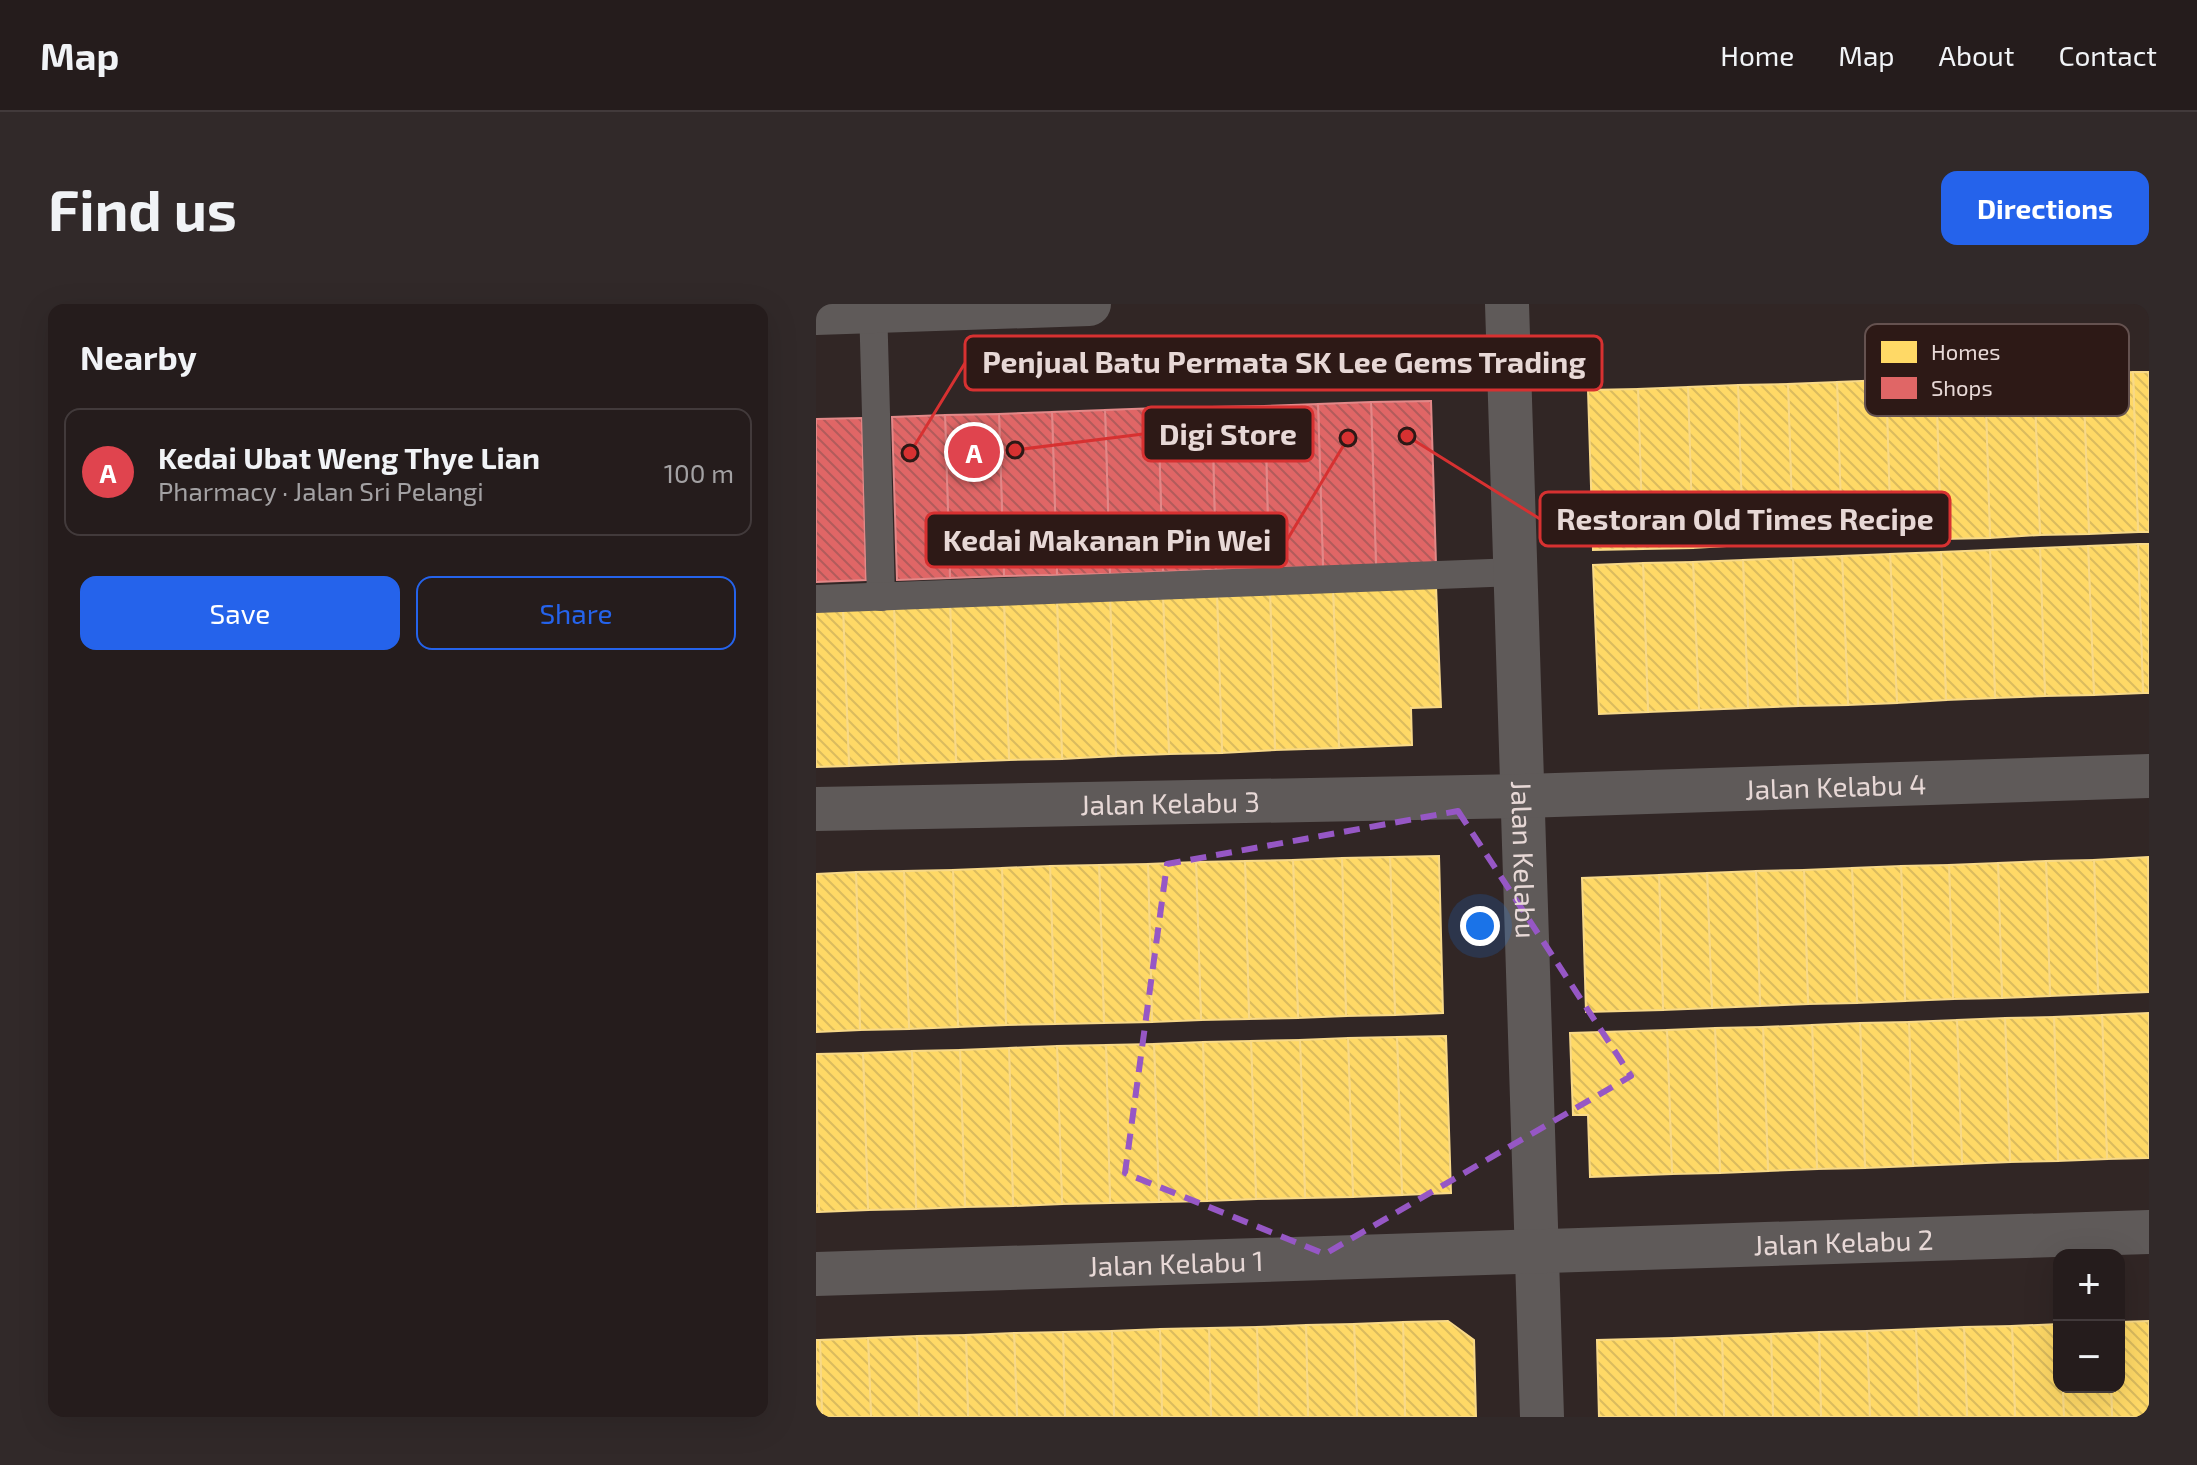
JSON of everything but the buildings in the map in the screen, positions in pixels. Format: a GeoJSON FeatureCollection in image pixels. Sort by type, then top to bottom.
{"type":"FeatureCollection","features":[{"type":"Feature","properties":{"kind":"street"},"geometry":{"type":"LineString","coordinates":[[816,313],[873,308],[1089,304]]}},
{"type":"Feature","properties":{"kind":"street","name":"Jalan Kelabu"},"geometry":{"type":"LineString","coordinates":[[1507,304],[1542,1417]]}},
{"type":"Feature","properties":{"kind":"street","name":"Jalan Kelabu 4"},"geometry":{"type":"LineString","coordinates":[[1523,796],[2149,776]]}},
{"type":"Feature","properties":{"kind":"street","name":"Jalan Kelabu 3"},"geometry":{"type":"LineString","coordinates":[[816,809],[1523,796]]}},
{"type":"Feature","properties":{"kind":"street","name":"Jalan Kelabu 2"},"geometry":{"type":"LineString","coordinates":[[1537,1252],[2149,1232]]}},
{"type":"Feature","properties":{"kind":"street","name":"Jalan Kelabu 1"},"geometry":{"type":"LineString","coordinates":[[816,1274],[1537,1252]]}},
{"type":"Feature","properties":{"kind":"lane"},"geometry":{"type":"LineString","coordinates":[[873,308],[881,597]]}},
{"type":"Feature","properties":{"kind":"lane"},"geometry":{"type":"LineString","coordinates":[[816,599],[1516,572]]}},
{"type":"Feature","properties":{"kind":"highlighted area"},"geometry":{"type":"Polygon","coordinates":[[[1458,811],[1631,1076],[1325,1254],[1125,1173],[1167,864],[1458,811]]]}},
{"type":"Feature","properties":{"kind":"place","name":"Restoran Old Times Recipe"},"geometry":{"type":"Point","coordinates":[1407,436]}},
{"type":"Feature","properties":{"kind":"place","name":"Kedai Makanan Pin Wei"},"geometry":{"type":"Point","coordinates":[1348,438]}},
{"type":"Feature","properties":{"kind":"place","name":"Digi Store"},"geometry":{"type":"Point","coordinates":[1015,450]}},
{"type":"Feature","properties":{"kind":"place","name":"Kedai Ubat Weng Thye Lian"},"geometry":{"type":"Point","coordinates":[974,452]}},
{"type":"Feature","properties":{"kind":"place","name":"Penjual Batu Permata SK Lee Gems Trading"},"geometry":{"type":"Point","coordinates":[910,453]}}]}
